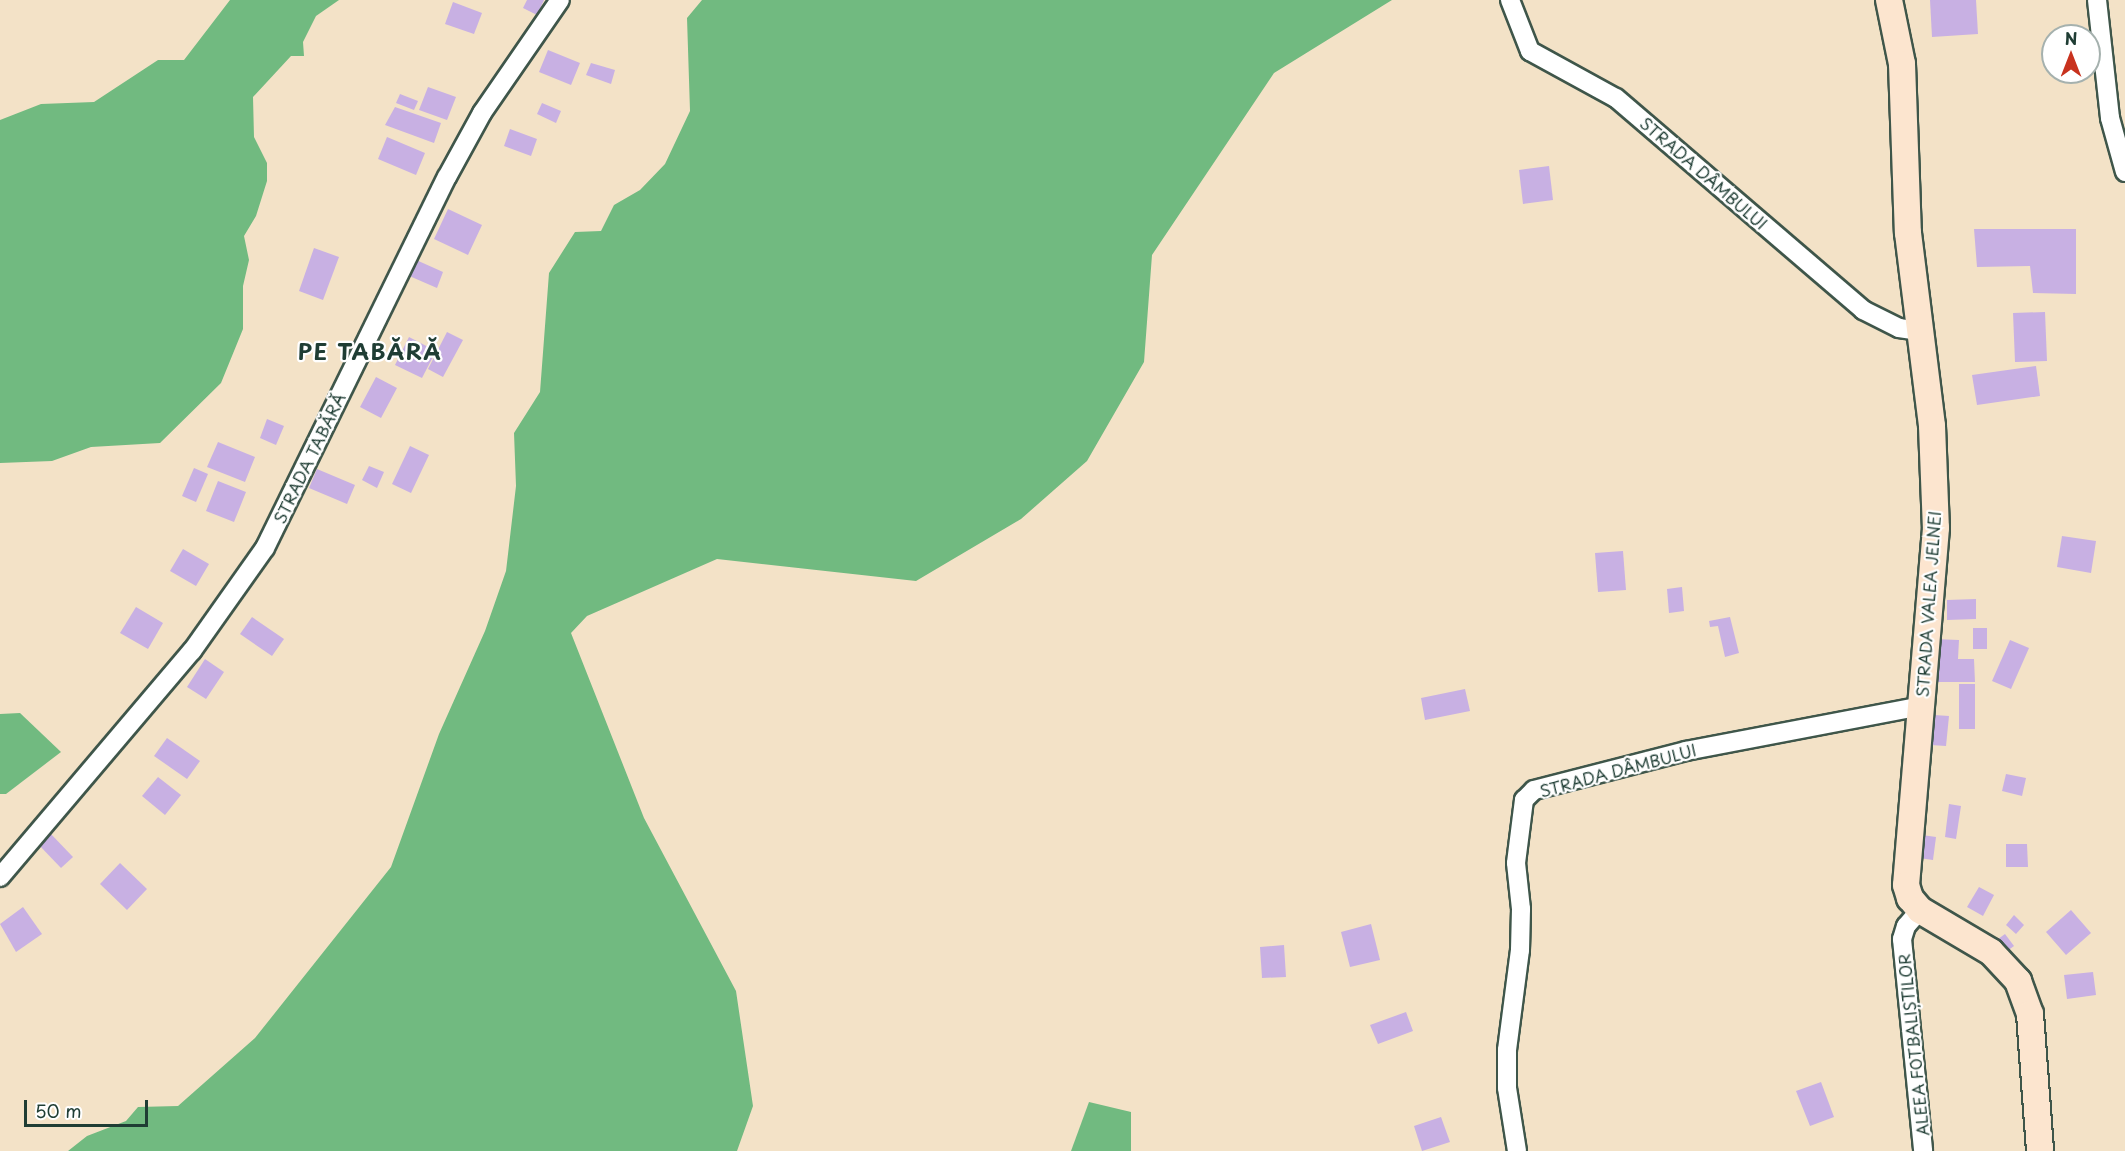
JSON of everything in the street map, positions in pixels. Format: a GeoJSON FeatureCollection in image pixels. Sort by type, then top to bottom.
{"type":"FeatureCollection","features":[{"type":"Feature","properties":{"kind":"main road","name":"STRADA VALEA JELNEI"},"geometry":{"type":"LineString","coordinates":[[1889,0],[1902,64],[1908,233],[1918,330],[1932,426],[1936,528],[1906,861],[1910,898],[1920,910]]}},
{"type":"Feature","properties":{"kind":"main road"},"geometry":{"type":"LineString","coordinates":[[1920,910],[1991,952],[2018,981],[2030,1014],[2040,1151]]}},
{"type":"Feature","properties":{"kind":"street","name":"STRADA TABĂRĂ"},"geometry":{"type":"LineString","coordinates":[[0,877],[192,651],[265,548],[447,177],[482,113],[560,0]]}},
{"type":"Feature","properties":{"kind":"street","name":"STRADA DÂMBULUI"},"geometry":{"type":"LineString","coordinates":[[1510,0],[1530,51],[1616,98],[1863,309],[1899,328],[1918,330]]}},
{"type":"Feature","properties":{"kind":"street"},"geometry":{"type":"LineString","coordinates":[[2097,0],[2110,118],[2125,172]]}},
{"type":"Feature","properties":{"kind":"street","name":"STRADA DÂMBULUI"},"geometry":{"type":"LineString","coordinates":[[1517,1151],[1507,1088],[1507,1050],[1520,950],[1517,831],[1524,800],[1534,790],[1686,751],[1921,706]]}},
{"type":"Feature","properties":{"kind":"street","name":"ALEEA FOTBALIȘTILOR"},"geometry":{"type":"LineString","coordinates":[[1920,910],[1905,926],[1902,939],[1923,1151]]}},
{"type":"Feature","properties":{"kind":"green space"},"geometry":{"type":"Polygon","coordinates":[[[230,0],[339,0],[316,16],[303,42],[304,56],[291,56],[253,97],[254,137],[267,163],[267,181],[256,216],[244,236],[249,260],[243,286],[243,329],[221,383],[160,443],[91,447],[52,461],[0,463],[0,120],[41,104],[94,102],[158,60],[184,60],[230,0]]]}},
{"type":"Feature","properties":{"kind":"green space"},"geometry":{"type":"Polygon","coordinates":[[[702,0],[1392,0],[1274,73],[1152,255],[1144,362],[1087,461],[1021,519],[916,581],[717,559],[587,616],[571,633],[644,818],[736,991],[753,1106],[737,1151],[68,1151],[87,1136],[126,1121],[138,1107],[178,1106],[255,1038],[391,867],[439,734],[485,631],[506,571],[516,486],[514,433],[540,392],[549,273],[575,232],[601,231],[614,205],[640,190],[665,164],[690,111],[687,18],[702,0]]]}},
{"type":"Feature","properties":{"kind":"green space"},"geometry":{"type":"Polygon","coordinates":[[[20,713],[61,752],[6,794],[0,794],[0,714],[20,713]]]}},
{"type":"Feature","properties":{"kind":"green space"},"geometry":{"type":"Polygon","coordinates":[[[1089,1102],[1131,1112],[1131,1151],[1071,1151],[1089,1102]]]}},
{"type":"Feature","properties":{"kind":"building"},"geometry":{"type":"Polygon","coordinates":[[[527,0],[544,0],[537,15],[523,8],[527,0]]]}},
{"type":"Feature","properties":{"kind":"building"},"geometry":{"type":"Polygon","coordinates":[[[1930,0],[1976,0],[1978,34],[1932,37],[1930,0]]]}},
{"type":"Feature","properties":{"kind":"building"},"geometry":{"type":"Polygon","coordinates":[[[453,2],[482,13],[474,34],[445,24],[453,2]]]}},
{"type":"Feature","properties":{"kind":"building"},"geometry":{"type":"Polygon","coordinates":[[[548,50],[580,63],[571,85],[539,72],[548,50]]]}},
{"type":"Feature","properties":{"kind":"building"},"geometry":{"type":"Polygon","coordinates":[[[591,63],[615,70],[611,84],[586,75],[591,63]]]}},
{"type":"Feature","properties":{"kind":"building"},"geometry":{"type":"Polygon","coordinates":[[[428,87],[456,97],[447,120],[419,110],[428,87]]]}},
{"type":"Feature","properties":{"kind":"building"},"geometry":{"type":"Polygon","coordinates":[[[400,94],[418,101],[414,110],[396,103],[400,94]]]}},
{"type":"Feature","properties":{"kind":"building"},"geometry":{"type":"Polygon","coordinates":[[[542,103],[561,111],[556,123],[537,114],[542,103]]]}},
{"type":"Feature","properties":{"kind":"building"},"geometry":{"type":"Polygon","coordinates":[[[395,107],[441,123],[434,143],[385,125],[395,107]]]}},
{"type":"Feature","properties":{"kind":"building"},"geometry":{"type":"Polygon","coordinates":[[[510,129],[537,139],[531,156],[504,146],[510,129]]]}},
{"type":"Feature","properties":{"kind":"building"},"geometry":{"type":"Polygon","coordinates":[[[387,137],[425,153],[416,175],[378,159],[387,137]]]}},
{"type":"Feature","properties":{"kind":"building"},"geometry":{"type":"Polygon","coordinates":[[[1549,166],[1553,200],[1523,204],[1519,170],[1549,166]]]}},
{"type":"Feature","properties":{"kind":"building"},"geometry":{"type":"Polygon","coordinates":[[[448,209],[482,225],[468,255],[434,239],[448,209]]]}},
{"type":"Feature","properties":{"kind":"building"},"geometry":{"type":"Polygon","coordinates":[[[1974,229],[2076,229],[2076,294],[2033,293],[2030,266],[1977,267],[1974,229]]]}},
{"type":"Feature","properties":{"kind":"building"},"geometry":{"type":"Polygon","coordinates":[[[314,248],[339,257],[323,300],[299,291],[314,248]]]}},
{"type":"Feature","properties":{"kind":"building"},"geometry":{"type":"Polygon","coordinates":[[[414,259],[443,272],[437,288],[407,275],[414,259]]]}},
{"type":"Feature","properties":{"kind":"building"},"geometry":{"type":"Polygon","coordinates":[[[2045,312],[2047,361],[2015,362],[2013,313],[2045,312]]]}},
{"type":"Feature","properties":{"kind":"building"},"geometry":{"type":"Polygon","coordinates":[[[447,332],[463,340],[443,377],[428,369],[447,332]]]}},
{"type":"Feature","properties":{"kind":"building"},"geometry":{"type":"Polygon","coordinates":[[[409,337],[436,351],[422,378],[395,365],[409,337]]]}},
{"type":"Feature","properties":{"kind":"building"},"geometry":{"type":"Polygon","coordinates":[[[2036,366],[2040,396],[1977,405],[1972,375],[2036,366]]]}},
{"type":"Feature","properties":{"kind":"building"},"geometry":{"type":"Polygon","coordinates":[[[376,377],[397,388],[381,418],[360,407],[376,377]]]}},
{"type":"Feature","properties":{"kind":"building"},"geometry":{"type":"Polygon","coordinates":[[[267,419],[284,426],[276,445],[260,438],[267,419]]]}},
{"type":"Feature","properties":{"kind":"building"},"geometry":{"type":"Polygon","coordinates":[[[218,442],[255,457],[245,482],[207,467],[218,442]]]}},
{"type":"Feature","properties":{"kind":"building"},"geometry":{"type":"Polygon","coordinates":[[[410,446],[429,455],[411,493],[392,484],[410,446]]]}},
{"type":"Feature","properties":{"kind":"building"},"geometry":{"type":"Polygon","coordinates":[[[369,466],[384,472],[377,488],[362,480],[369,466]]]}},
{"type":"Feature","properties":{"kind":"building"},"geometry":{"type":"Polygon","coordinates":[[[194,468],[208,474],[196,502],[182,496],[194,468]]]}},
{"type":"Feature","properties":{"kind":"building"},"geometry":{"type":"Polygon","coordinates":[[[317,469],[355,485],[347,504],[309,488],[317,469]]]}},
{"type":"Feature","properties":{"kind":"building"},"geometry":{"type":"Polygon","coordinates":[[[218,481],[246,492],[234,522],[206,511],[218,481]]]}},
{"type":"Feature","properties":{"kind":"building"},"geometry":{"type":"Polygon","coordinates":[[[2062,536],[2096,541],[2091,573],[2057,567],[2062,536]]]}},
{"type":"Feature","properties":{"kind":"building"},"geometry":{"type":"Polygon","coordinates":[[[183,549],[209,564],[196,586],[170,571],[183,549]]]}},
{"type":"Feature","properties":{"kind":"building"},"geometry":{"type":"Polygon","coordinates":[[[1623,551],[1626,590],[1598,592],[1595,553],[1623,551]]]}},
{"type":"Feature","properties":{"kind":"building"},"geometry":{"type":"Polygon","coordinates":[[[1682,587],[1684,611],[1669,613],[1667,589],[1682,587]]]}},
{"type":"Feature","properties":{"kind":"building"},"geometry":{"type":"Polygon","coordinates":[[[1976,599],[1976,619],[1947,620],[1947,600],[1976,599]]]}},
{"type":"Feature","properties":{"kind":"building"},"geometry":{"type":"Polygon","coordinates":[[[136,607],[163,623],[148,649],[120,633],[136,607]]]}},
{"type":"Feature","properties":{"kind":"building"},"geometry":{"type":"Polygon","coordinates":[[[252,617],[284,639],[272,656],[240,634],[252,617]]]}},
{"type":"Feature","properties":{"kind":"building"},"geometry":{"type":"Polygon","coordinates":[[[1730,617],[1739,653],[1725,657],[1718,626],[1710,627],[1709,621],[1730,617]]]}},
{"type":"Feature","properties":{"kind":"building"},"geometry":{"type":"Polygon","coordinates":[[[1973,628],[1987,628],[1987,649],[1973,649],[1973,628]]]}},
{"type":"Feature","properties":{"kind":"building"},"geometry":{"type":"Polygon","coordinates":[[[1934,639],[1959,640],[1958,659],[1974,659],[1975,682],[1935,682],[1934,639]]]}},
{"type":"Feature","properties":{"kind":"building"},"geometry":{"type":"Polygon","coordinates":[[[2010,640],[2029,648],[2011,689],[1992,681],[2010,640]]]}},
{"type":"Feature","properties":{"kind":"building"},"geometry":{"type":"Polygon","coordinates":[[[205,659],[224,672],[206,699],[187,687],[205,659]]]}},
{"type":"Feature","properties":{"kind":"building"},"geometry":{"type":"Polygon","coordinates":[[[1959,684],[1975,684],[1975,729],[1959,729],[1959,684]]]}},
{"type":"Feature","properties":{"kind":"building"},"geometry":{"type":"Polygon","coordinates":[[[1465,689],[1470,711],[1425,720],[1421,698],[1465,689]]]}},
{"type":"Feature","properties":{"kind":"building"},"geometry":{"type":"Polygon","coordinates":[[[1934,715],[1949,716],[1946,746],[1931,745],[1934,715]]]}},
{"type":"Feature","properties":{"kind":"building"},"geometry":{"type":"Polygon","coordinates":[[[167,738],[200,761],[187,779],[154,756],[167,738]]]}},
{"type":"Feature","properties":{"kind":"building"},"geometry":{"type":"Polygon","coordinates":[[[2006,774],[2026,778],[2022,796],[2002,791],[2006,774]]]}},
{"type":"Feature","properties":{"kind":"building"},"geometry":{"type":"Polygon","coordinates":[[[158,777],[181,795],[165,815],[142,796],[158,777]]]}},
{"type":"Feature","properties":{"kind":"building"},"geometry":{"type":"Polygon","coordinates":[[[1949,804],[1961,806],[1956,839],[1945,837],[1949,804]]]}},
{"type":"Feature","properties":{"kind":"building"},"geometry":{"type":"Polygon","coordinates":[[[49,832],[73,857],[61,868],[37,843],[49,832]]]}},
{"type":"Feature","properties":{"kind":"building"},"geometry":{"type":"Polygon","coordinates":[[[1922,835],[1936,837],[1933,860],[1919,858],[1922,835]]]}},
{"type":"Feature","properties":{"kind":"building"},"geometry":{"type":"Polygon","coordinates":[[[2006,844],[2027,844],[2028,867],[2006,867],[2006,844]]]}},
{"type":"Feature","properties":{"kind":"building"},"geometry":{"type":"Polygon","coordinates":[[[120,863],[147,889],[127,910],[100,884],[120,863]]]}},
{"type":"Feature","properties":{"kind":"building"},"geometry":{"type":"Polygon","coordinates":[[[1979,887],[1994,895],[1983,916],[1967,907],[1979,887]]]}},
{"type":"Feature","properties":{"kind":"building"},"geometry":{"type":"Polygon","coordinates":[[[23,907],[42,934],[16,952],[0,924],[23,907]]]}},
{"type":"Feature","properties":{"kind":"building"},"geometry":{"type":"Polygon","coordinates":[[[2071,910],[2091,933],[2066,955],[2046,932],[2071,910]]]}},
{"type":"Feature","properties":{"kind":"building"},"geometry":{"type":"Polygon","coordinates":[[[2014,915],[2024,925],[2016,934],[2006,925],[2014,915]]]}},
{"type":"Feature","properties":{"kind":"building"},"geometry":{"type":"Polygon","coordinates":[[[1371,924],[1380,960],[1350,967],[1341,932],[1371,924]]]}},
{"type":"Feature","properties":{"kind":"building"},"geometry":{"type":"Polygon","coordinates":[[[2005,934],[2014,946],[2003,954],[1994,942],[2005,934]]]}},
{"type":"Feature","properties":{"kind":"building"},"geometry":{"type":"Polygon","coordinates":[[[1284,945],[1286,977],[1262,978],[1260,947],[1284,945]]]}},
{"type":"Feature","properties":{"kind":"building"},"geometry":{"type":"Polygon","coordinates":[[[2093,972],[2096,995],[2067,999],[2064,975],[2093,972]]]}},
{"type":"Feature","properties":{"kind":"building"},"geometry":{"type":"Polygon","coordinates":[[[1406,1012],[1413,1031],[1378,1044],[1370,1025],[1406,1012]]]}},
{"type":"Feature","properties":{"kind":"building"},"geometry":{"type":"Polygon","coordinates":[[[1821,1082],[1834,1117],[1810,1126],[1796,1091],[1821,1082]]]}},
{"type":"Feature","properties":{"kind":"building"},"geometry":{"type":"Polygon","coordinates":[[[1441,1117],[1450,1142],[1422,1151],[1414,1126],[1441,1117]]]}},
{"type":"Feature","properties":{"kind":"district","name":"PE TABĂRĂ"},"geometry":{"type":"Point","coordinates":[370,351]}}]}
